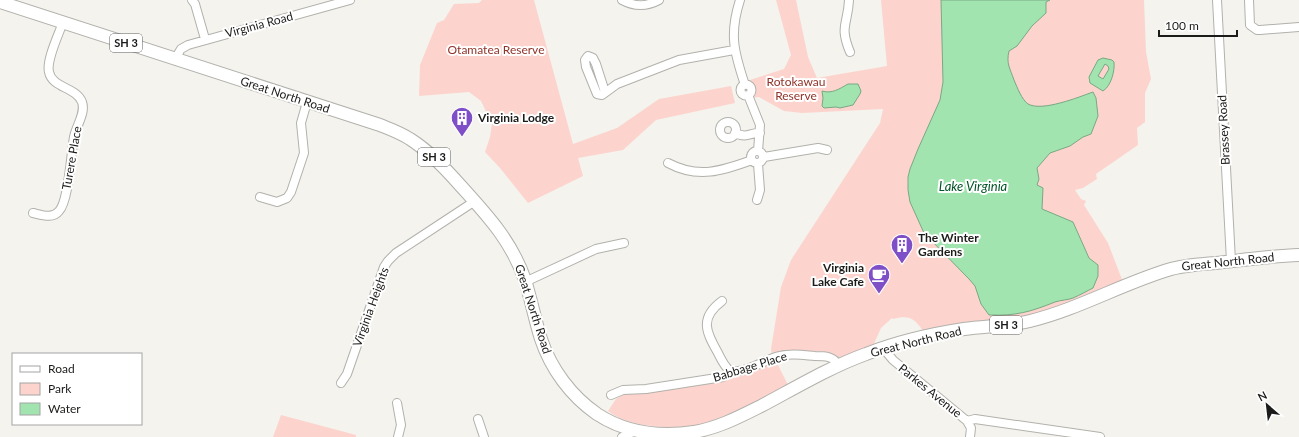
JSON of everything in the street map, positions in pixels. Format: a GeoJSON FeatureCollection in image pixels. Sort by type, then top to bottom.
{"type":"FeatureCollection","features":[{"type":"Feature","properties":{"kind":"highway","name":"Great North Road"},"geometry":{"type":"LineString","coordinates":[[1,1],[380,126],[407,137],[432,155],[492,220],[508,242],[525,282],[541,340],[546,353],[558,374],[584,404],[620,433],[638,431],[678,434],[709,428],[736,418],[839,366],[883,348],[952,331],[1029,321],[1082,304],[1140,280],[1169,270],[1185,266],[1299,255]]}},
{"type":"Feature","properties":{"kind":"street"},"geometry":{"type":"LineString","coordinates":[[192,0],[195,4],[205,39]]}},
{"type":"Feature","properties":{"kind":"street","name":"Virginia Road"},"geometry":{"type":"LineString","coordinates":[[175,59],[181,49],[205,39],[350,0]]}},
{"type":"Feature","properties":{"kind":"street"},"geometry":{"type":"LineString","coordinates":[[622,0],[629,4],[646,6],[659,0]]}},
{"type":"Feature","properties":{"kind":"street"},"geometry":{"type":"LineString","coordinates":[[740,0],[734,25],[734,50],[745,85],[742,87],[742,93],[744,95],[748,95],[759,121],[761,154]]}},
{"type":"Feature","properties":{"kind":"street"},"geometry":{"type":"LineString","coordinates":[[849,0],[844,35],[850,52]]}},
{"type":"Feature","properties":{"kind":"street","name":"Brassey Road"},"geometry":{"type":"LineString","coordinates":[[1217,0],[1231,261]]}},
{"type":"Feature","properties":{"kind":"street"},"geometry":{"type":"LineString","coordinates":[[1249,0],[1250,25],[1257,30],[1299,28]]}},
{"type":"Feature","properties":{"kind":"street","name":"Turere Place"},"geometry":{"type":"LineString","coordinates":[[33,213],[52,216],[62,208],[66,193],[74,137],[83,111],[82,103],[78,97],[50,77],[48,71],[51,57],[63,22]]}},
{"type":"Feature","properties":{"kind":"street"},"geometry":{"type":"LineString","coordinates":[[604,89],[679,60],[734,50]]}},
{"type":"Feature","properties":{"kind":"street"},"geometry":{"type":"LineString","coordinates":[[588,56],[592,58],[596,64],[604,89],[602,95],[597,94],[592,85],[585,60],[588,56]]}},
{"type":"Feature","properties":{"kind":"street"},"geometry":{"type":"LineString","coordinates":[[260,197],[277,202],[287,198],[291,192],[304,153],[301,123],[307,102]]}},
{"type":"Feature","properties":{"kind":"street"},"geometry":{"type":"LineString","coordinates":[[735,133],[747,136],[757,133],[760,134]]}},
{"type":"Feature","properties":{"kind":"street"},"geometry":{"type":"LineString","coordinates":[[757,200],[760,190],[753,153],[761,154],[818,148],[827,150]]}},
{"type":"Feature","properties":{"kind":"street"},"geometry":{"type":"LineString","coordinates":[[668,163],[682,170],[708,172],[755,162]]}},
{"type":"Feature","properties":{"kind":"street","name":"Virginia Heights"},"geometry":{"type":"LineString","coordinates":[[341,383],[347,374],[384,267],[388,261],[396,253],[475,201]]}},
{"type":"Feature","properties":{"kind":"street"},"geometry":{"type":"LineString","coordinates":[[525,282],[596,249],[624,243]]}},
{"type":"Feature","properties":{"kind":"street"},"geometry":{"type":"LineString","coordinates":[[722,302],[716,305],[708,317],[707,329],[708,335],[725,366],[730,370]]}},
{"type":"Feature","properties":{"kind":"street","name":"Parkes Avenue"},"geometry":{"type":"LineString","coordinates":[[883,348],[893,360],[967,421],[971,428],[970,437]]}},
{"type":"Feature","properties":{"kind":"street","name":"Babbage Place"},"geometry":{"type":"LineString","coordinates":[[611,395],[624,390],[646,389],[719,378],[730,370],[742,370],[771,358],[788,354],[828,357],[835,360],[839,366]]}},
{"type":"Feature","properties":{"kind":"street"},"geometry":{"type":"LineString","coordinates":[[397,403],[401,425],[398,437]]}},
{"type":"Feature","properties":{"kind":"street"},"geometry":{"type":"LineString","coordinates":[[478,419],[484,437]]}},
{"type":"Feature","properties":{"kind":"street"},"geometry":{"type":"LineString","coordinates":[[967,421],[975,419],[1100,437]]}},
{"type":"Feature","properties":{"kind":"green space","name":"Otamatea Reserve"},"geometry":{"type":"Polygon","coordinates":[[[482,0],[534,0],[573,144],[617,128],[659,99],[731,86],[735,103],[656,120],[623,150],[578,158],[583,176],[528,203],[485,152],[490,137],[492,124],[481,101],[469,92],[419,96],[420,65],[437,23],[444,20],[454,4],[479,3],[482,0]]]}},
{"type":"Feature","properties":{"kind":"green space","name":"Rotokawau Reserve"},"geometry":{"type":"Polygon","coordinates":[[[776,0],[796,0],[808,57],[817,78],[887,66],[881,0],[1144,0],[1146,52],[1151,79],[1145,93],[1145,122],[1137,128],[1138,145],[1096,174],[1097,179],[1083,188],[1075,190],[1081,199],[1086,201],[1084,205],[1108,243],[1123,282],[1041,315],[925,334],[919,325],[912,319],[904,317],[892,318],[881,328],[873,346],[835,361],[827,352],[820,351],[800,352],[772,357],[771,349],[781,287],[791,260],[880,123],[883,109],[802,113],[784,111],[759,97],[750,98],[750,80],[784,69],[791,55],[776,0]]]}},
{"type":"Feature","properties":{"kind":"green space"},"geometry":{"type":"Polygon","coordinates":[[[777,363],[788,385],[717,420],[693,426],[662,427],[635,423],[616,416],[608,411],[616,399],[625,394],[732,377],[777,363]]]}},
{"type":"Feature","properties":{"kind":"green space"},"geometry":{"type":"Polygon","coordinates":[[[281,415],[356,435],[356,437],[273,437],[281,415]]]}},
{"type":"Feature","properties":{"kind":"water","name":"Lake Virginia"},"geometry":{"type":"Polygon","coordinates":[[[941,0],[1050,0],[1046,2],[1046,13],[1032,26],[1017,46],[1009,51],[1009,66],[1018,90],[1028,104],[1034,106],[1060,103],[1093,92],[1096,98],[1098,116],[1091,134],[1083,137],[1070,146],[1050,153],[1037,168],[1039,179],[1037,185],[1043,188],[1042,209],[1073,222],[1089,258],[1098,265],[1098,276],[1093,288],[1076,297],[1055,302],[1023,313],[989,315],[981,304],[975,286],[924,233],[910,202],[908,177],[918,149],[940,100],[943,82],[941,0]]]}},
{"type":"Feature","properties":{"kind":"water"},"geometry":{"type":"Polygon","coordinates":[[[1103,58],[1114,62],[1112,78],[1106,89],[1103,91],[1090,83],[1089,77],[1098,60],[1103,58]],[[1105,64],[1098,76],[1103,79],[1109,69],[1105,64]]]}},
{"type":"Feature","properties":{"kind":"water"},"geometry":{"type":"Polygon","coordinates":[[[848,84],[858,84],[861,91],[853,105],[840,108],[824,108],[822,106],[822,91],[832,91],[848,84]]]}},
{"type":"Feature","properties":{"kind":"place","name":"Virginia Lodge"},"geometry":{"type":"Point","coordinates":[462,138]}},
{"type":"Feature","properties":{"kind":"place","name":"The Winter Gardens"},"geometry":{"type":"Point","coordinates":[902,264]}},
{"type":"Feature","properties":{"kind":"place","name":"Virginia Lake Cafe"},"geometry":{"type":"Point","coordinates":[879,294]}}]}
